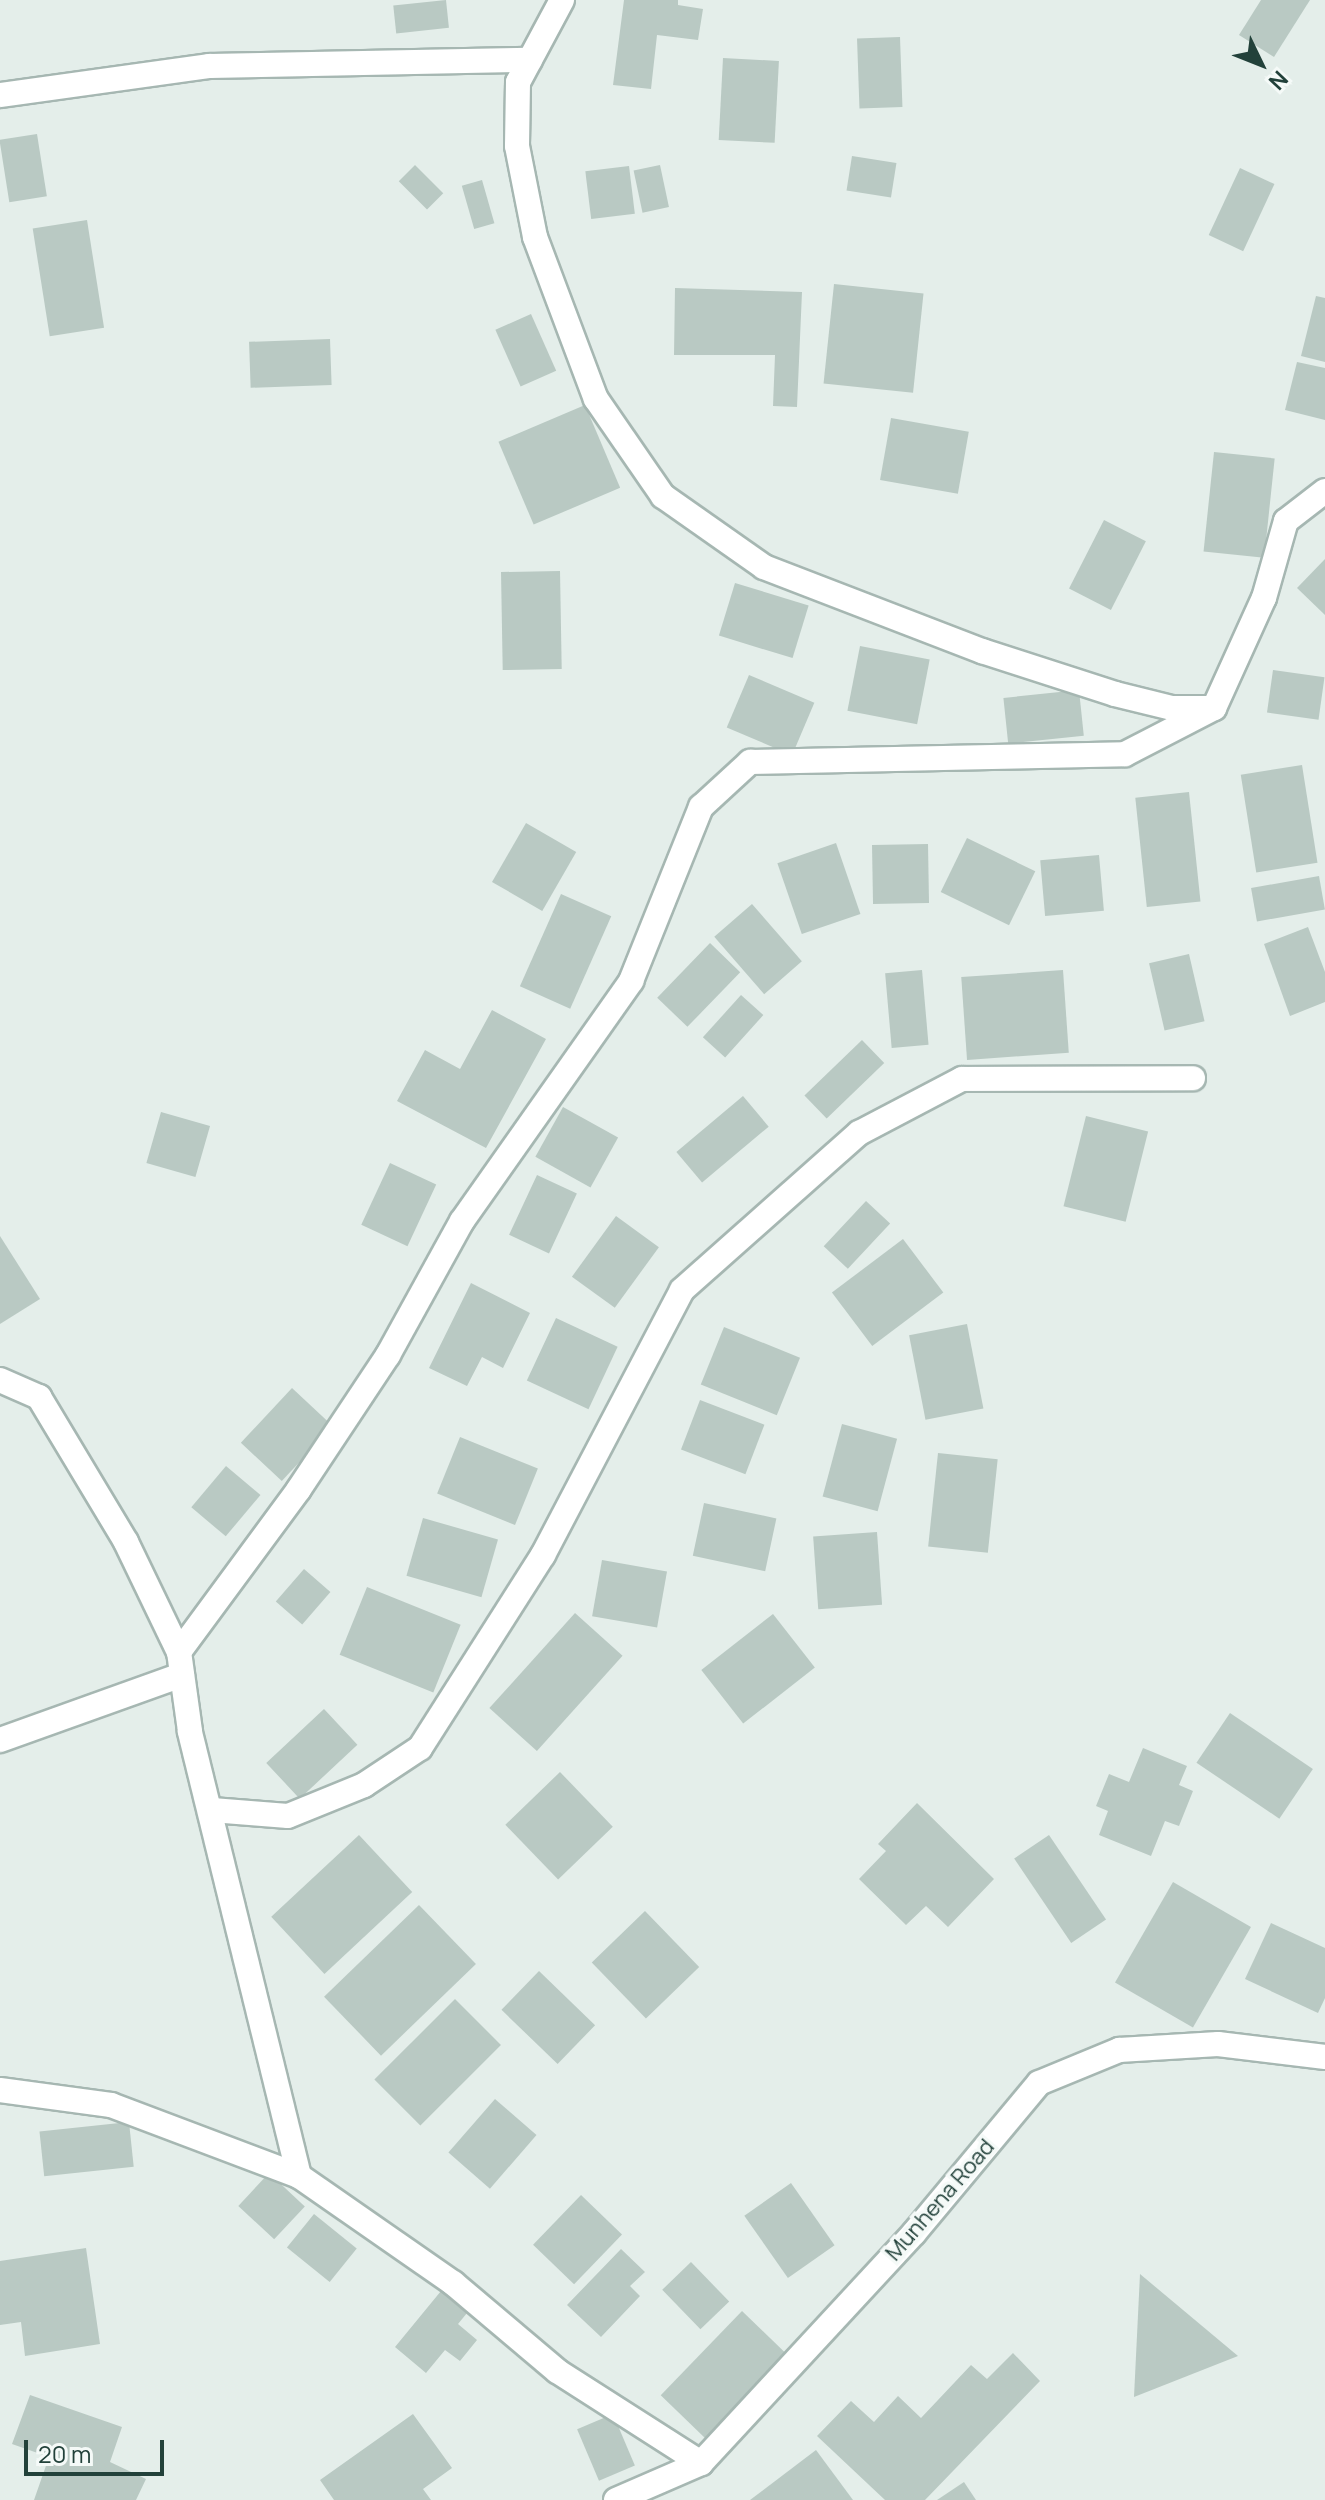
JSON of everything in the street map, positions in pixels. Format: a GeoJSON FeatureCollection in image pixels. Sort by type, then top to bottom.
{"type":"FeatureCollection","features":[{"type":"Feature","properties":{"kind":"street"},"geometry":{"type":"LineString","coordinates":[[562,0],[518,82],[517,146],[535,237],[596,399],[663,496],[764,567],[852,603],[1115,694],[1172,708],[1214,708]]}},
{"type":"Feature","properties":{"kind":"street"},"geometry":{"type":"LineString","coordinates":[[0,95],[209,66],[530,60]]}},
{"type":"Feature","properties":{"kind":"street"},"geometry":{"type":"LineString","coordinates":[[0,1740],[180,1664],[388,1355],[462,1221],[631,981],[701,807],[750,762],[1125,754],[1214,708],[1264,598],[1286,521],[1325,491]]}},
{"type":"Feature","properties":{"kind":"street"},"geometry":{"type":"LineString","coordinates":[[212,1810],[288,1816],[364,1785],[420,1748],[543,1555],[682,1290],[859,1133],[962,1079],[1193,1078]]}},
{"type":"Feature","properties":{"kind":"street"},"geometry":{"type":"LineString","coordinates":[[0,1380],[39,1397],[126,1542],[180,1664],[299,2176]]}},
{"type":"Feature","properties":{"kind":"street","name":"Munhena Road"},"geometry":{"type":"LineString","coordinates":[[616,2500],[701,2463],[914,2233],[1039,2083],[1119,2050],[1218,2044],[1325,2057]]}},
{"type":"Feature","properties":{"kind":"street"},"geometry":{"type":"LineString","coordinates":[[0,2090],[111,2105],[299,2176],[453,2283],[557,2371],[701,2463]]}},
{"type":"Feature","properties":{"kind":"building"},"geometry":{"type":"Polygon","coordinates":[[[446,0],[449,28],[396,33],[393,6],[446,0]]]}},
{"type":"Feature","properties":{"kind":"building"},"geometry":{"type":"Polygon","coordinates":[[[624,0],[678,0],[678,5],[703,9],[698,40],[657,35],[651,89],[613,85],[624,0]]]}},
{"type":"Feature","properties":{"kind":"building"},"geometry":{"type":"Polygon","coordinates":[[[1261,0],[1310,0],[1274,57],[1239,35],[1261,0]]]}},
{"type":"Feature","properties":{"kind":"building"},"geometry":{"type":"Polygon","coordinates":[[[900,37],[902,107],[859,108],[857,39],[900,37]]]}},
{"type":"Feature","properties":{"kind":"building"},"geometry":{"type":"Polygon","coordinates":[[[723,58],[779,61],[775,143],[719,140],[723,58]]]}},
{"type":"Feature","properties":{"kind":"building"},"geometry":{"type":"Polygon","coordinates":[[[37,134],[47,196],[9,202],[0,140],[37,134]]]}},
{"type":"Feature","properties":{"kind":"building"},"geometry":{"type":"Polygon","coordinates":[[[852,156],[896,163],[891,198],[847,191],[852,156]]]}},
{"type":"Feature","properties":{"kind":"building"},"geometry":{"type":"Polygon","coordinates":[[[415,165],[443,193],[427,210],[399,181],[415,165]]]}},
{"type":"Feature","properties":{"kind":"building"},"geometry":{"type":"Polygon","coordinates":[[[660,165],[669,207],[643,213],[634,171],[660,165]]]}},
{"type":"Feature","properties":{"kind":"building"},"geometry":{"type":"Polygon","coordinates":[[[629,166],[635,214],[591,219],[585,171],[629,166]]]}},
{"type":"Feature","properties":{"kind":"building"},"geometry":{"type":"Polygon","coordinates":[[[1240,168],[1274,184],[1243,251],[1209,235],[1240,168]]]}},
{"type":"Feature","properties":{"kind":"building"},"geometry":{"type":"Polygon","coordinates":[[[482,180],[494,223],[474,229],[462,186],[482,180]]]}},
{"type":"Feature","properties":{"kind":"building"},"geometry":{"type":"Polygon","coordinates":[[[87,220],[104,328],[50,336],[33,229],[87,220]]]}},
{"type":"Feature","properties":{"kind":"building"},"geometry":{"type":"Polygon","coordinates":[[[834,284],[924,293],[913,393],[824,383],[834,284]]]}},
{"type":"Feature","properties":{"kind":"building"},"geometry":{"type":"Polygon","coordinates":[[[675,288],[802,292],[797,407],[773,406],[775,355],[674,355],[675,288]]]}},
{"type":"Feature","properties":{"kind":"building"},"geometry":{"type":"Polygon","coordinates":[[[1316,296],[1325,298],[1325,362],[1301,356],[1316,296]]]}},
{"type":"Feature","properties":{"kind":"building"},"geometry":{"type":"Polygon","coordinates":[[[531,314],[556,371],[521,387],[495,330],[531,314]]]}},
{"type":"Feature","properties":{"kind":"building"},"geometry":{"type":"Polygon","coordinates":[[[330,339],[332,385],[251,388],[249,342],[330,339]]]}},
{"type":"Feature","properties":{"kind":"building"},"geometry":{"type":"Polygon","coordinates":[[[1297,362],[1325,368],[1325,420],[1285,410],[1297,362]]]}},
{"type":"Feature","properties":{"kind":"building"},"geometry":{"type":"Polygon","coordinates":[[[585,405],[620,488],[534,525],[498,442],[585,405]]]}},
{"type":"Feature","properties":{"kind":"building"},"geometry":{"type":"Polygon","coordinates":[[[891,418],[969,432],[958,494],[880,480],[891,418]]]}},
{"type":"Feature","properties":{"kind":"building"},"geometry":{"type":"Polygon","coordinates":[[[1214,452],[1275,458],[1264,558],[1204,551],[1214,452]]]}},
{"type":"Feature","properties":{"kind":"building"},"geometry":{"type":"Polygon","coordinates":[[[1104,520],[1146,541],[1111,610],[1069,589],[1104,520]]]}},
{"type":"Feature","properties":{"kind":"building"},"geometry":{"type":"Polygon","coordinates":[[[1325,559],[1325,615],[1297,588],[1325,559]]]}},
{"type":"Feature","properties":{"kind":"building"},"geometry":{"type":"Polygon","coordinates":[[[560,571],[562,669],[503,670],[501,572],[560,571]]]}},
{"type":"Feature","properties":{"kind":"building"},"geometry":{"type":"Polygon","coordinates":[[[735,583],[809,606],[793,658],[719,636],[735,583]]]}},
{"type":"Feature","properties":{"kind":"building"},"geometry":{"type":"Polygon","coordinates":[[[860,646],[930,660],[917,724],[847,711],[860,646]]]}},
{"type":"Feature","properties":{"kind":"building"},"geometry":{"type":"Polygon","coordinates":[[[1273,670],[1324,677],[1319,720],[1267,713],[1273,670]]]}},
{"type":"Feature","properties":{"kind":"building"},"geometry":{"type":"Polygon","coordinates":[[[749,675],[814,703],[792,755],[727,727],[749,675]]]}},
{"type":"Feature","properties":{"kind":"building"},"geometry":{"type":"Polygon","coordinates":[[[1079,690],[1084,736],[1008,744],[1003,698],[1079,690]]]}},
{"type":"Feature","properties":{"kind":"building"},"geometry":{"type":"Polygon","coordinates":[[[1302,765],[1317,863],[1256,872],[1241,775],[1302,765]]]}},
{"type":"Feature","properties":{"kind":"building"},"geometry":{"type":"Polygon","coordinates":[[[1189,792],[1200,901],[1147,907],[1135,798],[1189,792]]]}},
{"type":"Feature","properties":{"kind":"building"},"geometry":{"type":"Polygon","coordinates":[[[526,823],[576,852],[542,911],[492,882],[526,823]]]}},
{"type":"Feature","properties":{"kind":"building"},"geometry":{"type":"Polygon","coordinates":[[[967,838],[1035,871],[1009,925],[941,892],[967,838]]]}},
{"type":"Feature","properties":{"kind":"building"},"geometry":{"type":"Polygon","coordinates":[[[836,843],[860,914],[802,934],[777,863],[836,843]]]}},
{"type":"Feature","properties":{"kind":"building"},"geometry":{"type":"Polygon","coordinates":[[[928,844],[929,903],[873,904],[872,845],[928,844]]]}},
{"type":"Feature","properties":{"kind":"building"},"geometry":{"type":"Polygon","coordinates":[[[1099,855],[1104,911],[1045,916],[1040,860],[1099,855]]]}},
{"type":"Feature","properties":{"kind":"building"},"geometry":{"type":"Polygon","coordinates":[[[1319,876],[1325,909],[1257,921],[1251,888],[1319,876]]]}},
{"type":"Feature","properties":{"kind":"building"},"geometry":{"type":"Polygon","coordinates":[[[561,894],[611,916],[570,1009],[520,986],[561,894]]]}},
{"type":"Feature","properties":{"kind":"building"},"geometry":{"type":"Polygon","coordinates":[[[752,904],[802,961],[764,994],[714,937],[752,904]]]}},
{"type":"Feature","properties":{"kind":"building"},"geometry":{"type":"Polygon","coordinates":[[[1308,927],[1325,972],[1325,1002],[1290,1016],[1264,944],[1308,927]]]}},
{"type":"Feature","properties":{"kind":"building"},"geometry":{"type":"Polygon","coordinates":[[[710,943],[740,972],[687,1027],[657,998],[710,943]]]}},
{"type":"Feature","properties":{"kind":"building"},"geometry":{"type":"Polygon","coordinates":[[[1189,954],[1205,1021],[1165,1030],[1149,963],[1189,954]]]}},
{"type":"Feature","properties":{"kind":"building"},"geometry":{"type":"Polygon","coordinates":[[[922,970],[929,1045],[892,1048],[885,973],[922,970]]]}},
{"type":"Feature","properties":{"kind":"building"},"geometry":{"type":"Polygon","coordinates":[[[1063,970],[1069,1053],[967,1060],[961,977],[1063,970]]]}},
{"type":"Feature","properties":{"kind":"building"},"geometry":{"type":"Polygon","coordinates":[[[741,995],[763,1015],[725,1057],[703,1037],[741,995]]]}},
{"type":"Feature","properties":{"kind":"building"},"geometry":{"type":"Polygon","coordinates":[[[492,1010],[546,1039],[486,1148],[397,1101],[425,1050],[460,1069],[492,1010]]]}},
{"type":"Feature","properties":{"kind":"building"},"geometry":{"type":"Polygon","coordinates":[[[862,1040],[884,1063],[827,1119],[804,1096],[862,1040]]]}},
{"type":"Feature","properties":{"kind":"building"},"geometry":{"type":"Polygon","coordinates":[[[743,1096],[769,1127],[702,1183],[676,1152],[743,1096]]]}},
{"type":"Feature","properties":{"kind":"building"},"geometry":{"type":"Polygon","coordinates":[[[563,1107],[618,1138],[590,1187],[535,1157],[563,1107]]]}},
{"type":"Feature","properties":{"kind":"building"},"geometry":{"type":"Polygon","coordinates":[[[161,1112],[210,1126],[195,1177],[146,1163],[161,1112]]]}},
{"type":"Feature","properties":{"kind":"building"},"geometry":{"type":"Polygon","coordinates":[[[1086,1116],[1148,1131],[1126,1222],[1064,1206],[1086,1116]]]}},
{"type":"Feature","properties":{"kind":"building"},"geometry":{"type":"Polygon","coordinates":[[[390,1163],[436,1185],[407,1246],[361,1225],[390,1163]]]}},
{"type":"Feature","properties":{"kind":"building"},"geometry":{"type":"Polygon","coordinates":[[[537,1175],[577,1194],[549,1253],[509,1235],[537,1175]]]}},
{"type":"Feature","properties":{"kind":"building"},"geometry":{"type":"Polygon","coordinates":[[[866,1201],[890,1224],[848,1269],[824,1246],[866,1201]]]}},
{"type":"Feature","properties":{"kind":"building"},"geometry":{"type":"Polygon","coordinates":[[[616,1216],[659,1247],[615,1308],[572,1277],[616,1216]]]}},
{"type":"Feature","properties":{"kind":"building"},"geometry":{"type":"Polygon","coordinates":[[[0,1236],[40,1299],[0,1324],[0,1236]]]}},
{"type":"Feature","properties":{"kind":"building"},"geometry":{"type":"Polygon","coordinates":[[[903,1239],[943,1293],[872,1346],[832,1293],[903,1239]]]}},
{"type":"Feature","properties":{"kind":"building"},"geometry":{"type":"Polygon","coordinates":[[[471,1283],[530,1313],[503,1368],[482,1357],[467,1386],[429,1368],[471,1283]]]}},
{"type":"Feature","properties":{"kind":"building"},"geometry":{"type":"Polygon","coordinates":[[[556,1318],[618,1347],[588,1409],[527,1381],[556,1318]]]}},
{"type":"Feature","properties":{"kind":"building"},"geometry":{"type":"Polygon","coordinates":[[[967,1324],[983,1408],[925,1420],[909,1335],[967,1324]]]}},
{"type":"Feature","properties":{"kind":"building"},"geometry":{"type":"Polygon","coordinates":[[[724,1327],[800,1358],[777,1415],[701,1384],[724,1327]]]}},
{"type":"Feature","properties":{"kind":"building"},"geometry":{"type":"Polygon","coordinates":[[[292,1388],[333,1426],[282,1481],[241,1443],[292,1388]]]}},
{"type":"Feature","properties":{"kind":"building"},"geometry":{"type":"Polygon","coordinates":[[[700,1400],[764,1425],[745,1474],[681,1449],[700,1400]]]}},
{"type":"Feature","properties":{"kind":"building"},"geometry":{"type":"Polygon","coordinates":[[[842,1424],[897,1439],[878,1511],[823,1496],[842,1424]]]}},
{"type":"Feature","properties":{"kind":"building"},"geometry":{"type":"Polygon","coordinates":[[[460,1437],[538,1468],[515,1525],[437,1494],[460,1437]]]}},
{"type":"Feature","properties":{"kind":"building"},"geometry":{"type":"Polygon","coordinates":[[[938,1453],[998,1459],[988,1553],[928,1546],[938,1453]]]}},
{"type":"Feature","properties":{"kind":"building"},"geometry":{"type":"Polygon","coordinates":[[[226,1466],[260,1495],[226,1536],[191,1507],[226,1466]]]}},
{"type":"Feature","properties":{"kind":"building"},"geometry":{"type":"Polygon","coordinates":[[[704,1503],[776,1518],[765,1571],[693,1556],[704,1503]]]}},
{"type":"Feature","properties":{"kind":"building"},"geometry":{"type":"Polygon","coordinates":[[[423,1518],[498,1539],[481,1597],[406,1576],[423,1518]]]}},
{"type":"Feature","properties":{"kind":"building"},"geometry":{"type":"Polygon","coordinates":[[[877,1532],[882,1605],[818,1609],[813,1536],[877,1532]]]}},
{"type":"Feature","properties":{"kind":"building"},"geometry":{"type":"Polygon","coordinates":[[[602,1560],[667,1571],[657,1628],[592,1616],[602,1560]]]}},
{"type":"Feature","properties":{"kind":"building"},"geometry":{"type":"Polygon","coordinates":[[[304,1569],[330,1592],[302,1624],[276,1601],[304,1569]]]}},
{"type":"Feature","properties":{"kind":"building"},"geometry":{"type":"Polygon","coordinates":[[[367,1587],[461,1625],[433,1693],[340,1655],[367,1587]]]}},
{"type":"Feature","properties":{"kind":"building"},"geometry":{"type":"Polygon","coordinates":[[[575,1613],[623,1656],[537,1751],[489,1708],[575,1613]]]}},
{"type":"Feature","properties":{"kind":"building"},"geometry":{"type":"Polygon","coordinates":[[[773,1614],[815,1668],[743,1724],[701,1670],[773,1614]]]}},
{"type":"Feature","properties":{"kind":"building"},"geometry":{"type":"Polygon","coordinates":[[[324,1709],[357,1745],[300,1799],[266,1763],[324,1709]]]}},
{"type":"Feature","properties":{"kind":"building"},"geometry":{"type":"Polygon","coordinates":[[[1230,1713],[1313,1769],[1279,1819],[1196,1763],[1230,1713]]]}},
{"type":"Feature","properties":{"kind":"building"},"geometry":{"type":"Polygon","coordinates":[[[1143,1748],[1187,1766],[1179,1785],[1193,1791],[1179,1826],[1165,1821],[1151,1856],[1099,1835],[1108,1811],[1096,1806],[1109,1774],[1129,1782],[1143,1748]]]}},
{"type":"Feature","properties":{"kind":"building"},"geometry":{"type":"Polygon","coordinates":[[[560,1772],[613,1827],[558,1879],[505,1825],[560,1772]]]}},
{"type":"Feature","properties":{"kind":"building"},"geometry":{"type":"Polygon","coordinates":[[[917,1803],[994,1879],[948,1927],[926,1906],[906,1925],[859,1879],[886,1851],[878,1844],[917,1803]]]}},
{"type":"Feature","properties":{"kind":"building"},"geometry":{"type":"Polygon","coordinates":[[[359,1835],[412,1892],[324,1974],[271,1917],[359,1835]]]}},
{"type":"Feature","properties":{"kind":"building"},"geometry":{"type":"Polygon","coordinates":[[[1049,1835],[1106,1920],[1071,1943],[1014,1858],[1049,1835]]]}},
{"type":"Feature","properties":{"kind":"building"},"geometry":{"type":"Polygon","coordinates":[[[1173,1882],[1251,1927],[1193,2027],[1115,1982],[1173,1882]]]}},
{"type":"Feature","properties":{"kind":"building"},"geometry":{"type":"Polygon","coordinates":[[[419,1905],[476,1964],[381,2056],[324,1997],[419,1905]]]}},
{"type":"Feature","properties":{"kind":"building"},"geometry":{"type":"Polygon","coordinates":[[[645,1911],[699,1967],[646,2019],[592,1962],[645,1911]]]}},
{"type":"Feature","properties":{"kind":"building"},"geometry":{"type":"Polygon","coordinates":[[[1271,1923],[1325,1948],[1325,1998],[1318,2013],[1245,1979],[1271,1923]]]}},
{"type":"Feature","properties":{"kind":"building"},"geometry":{"type":"Polygon","coordinates":[[[539,1971],[595,2025],[558,2064],[501,2010],[539,1971]]]}},
{"type":"Feature","properties":{"kind":"building"},"geometry":{"type":"Polygon","coordinates":[[[455,1999],[501,2045],[420,2126],[374,2080],[455,1999]]]}},
{"type":"Feature","properties":{"kind":"building"},"geometry":{"type":"Polygon","coordinates":[[[495,2099],[537,2135],[490,2189],[448,2153],[495,2099]]]}},
{"type":"Feature","properties":{"kind":"building"},"geometry":{"type":"Polygon","coordinates":[[[129,2122],[134,2167],[44,2176],[39,2131],[129,2122]]]}},
{"type":"Feature","properties":{"kind":"building"},"geometry":{"type":"Polygon","coordinates":[[[269,2173],[305,2206],[274,2239],[238,2206],[269,2173]]]}},
{"type":"Feature","properties":{"kind":"building"},"geometry":{"type":"Polygon","coordinates":[[[791,2183],[835,2245],[788,2278],[744,2216],[791,2183]]]}},
{"type":"Feature","properties":{"kind":"building"},"geometry":{"type":"Polygon","coordinates":[[[581,2195],[622,2235],[574,2284],[533,2245],[581,2195]]]}},
{"type":"Feature","properties":{"kind":"building"},"geometry":{"type":"Polygon","coordinates":[[[314,2214],[357,2249],[330,2282],[287,2247],[314,2214]]]}},
{"type":"Feature","properties":{"kind":"building"},"geometry":{"type":"Polygon","coordinates":[[[86,2248],[100,2344],[25,2356],[21,2322],[0,2325],[0,2261],[86,2248]]]}},
{"type":"Feature","properties":{"kind":"building"},"geometry":{"type":"Polygon","coordinates":[[[621,2249],[645,2272],[630,2286],[640,2296],[601,2337],[567,2305],[621,2249]]]}},
{"type":"Feature","properties":{"kind":"building"},"geometry":{"type":"Polygon","coordinates":[[[691,2262],[729,2302],[700,2329],[662,2290],[691,2262]]]}},
{"type":"Feature","properties":{"kind":"building"},"geometry":{"type":"Polygon","coordinates":[[[1140,2274],[1238,2356],[1134,2397],[1140,2274]]]}},
{"type":"Feature","properties":{"kind":"building"},"geometry":{"type":"Polygon","coordinates":[[[441,2291],[467,2313],[458,2324],[477,2340],[460,2361],[445,2350],[426,2373],[395,2347],[441,2291]]]}},
{"type":"Feature","properties":{"kind":"building"},"geometry":{"type":"Polygon","coordinates":[[[742,2311],[791,2358],[710,2442],[661,2395],[742,2311]]]}},
{"type":"Feature","properties":{"kind":"building"},"geometry":{"type":"Polygon","coordinates":[[[1013,2353],[1040,2381],[925,2500],[885,2500],[817,2436],[851,2401],[874,2422],[898,2396],[921,2418],[971,2365],[987,2379],[1013,2353]]]}},
{"type":"Feature","properties":{"kind":"building"},"geometry":{"type":"Polygon","coordinates":[[[30,2395],[122,2427],[110,2462],[146,2479],[136,2500],[34,2500],[49,2457],[12,2444],[30,2395]]]}},
{"type":"Feature","properties":{"kind":"building"},"geometry":{"type":"Polygon","coordinates":[[[413,2414],[452,2468],[423,2489],[431,2500],[334,2500],[320,2480],[413,2414]]]}},
{"type":"Feature","properties":{"kind":"building"},"geometry":{"type":"Polygon","coordinates":[[[613,2414],[635,2466],[599,2481],[577,2429],[613,2414]]]}},
{"type":"Feature","properties":{"kind":"building"},"geometry":{"type":"Polygon","coordinates":[[[816,2450],[853,2500],[750,2500],[816,2450]]]}},
{"type":"Feature","properties":{"kind":"building"},"geometry":{"type":"Polygon","coordinates":[[[964,2482],[976,2500],[937,2500],[964,2482]]]}}]}
